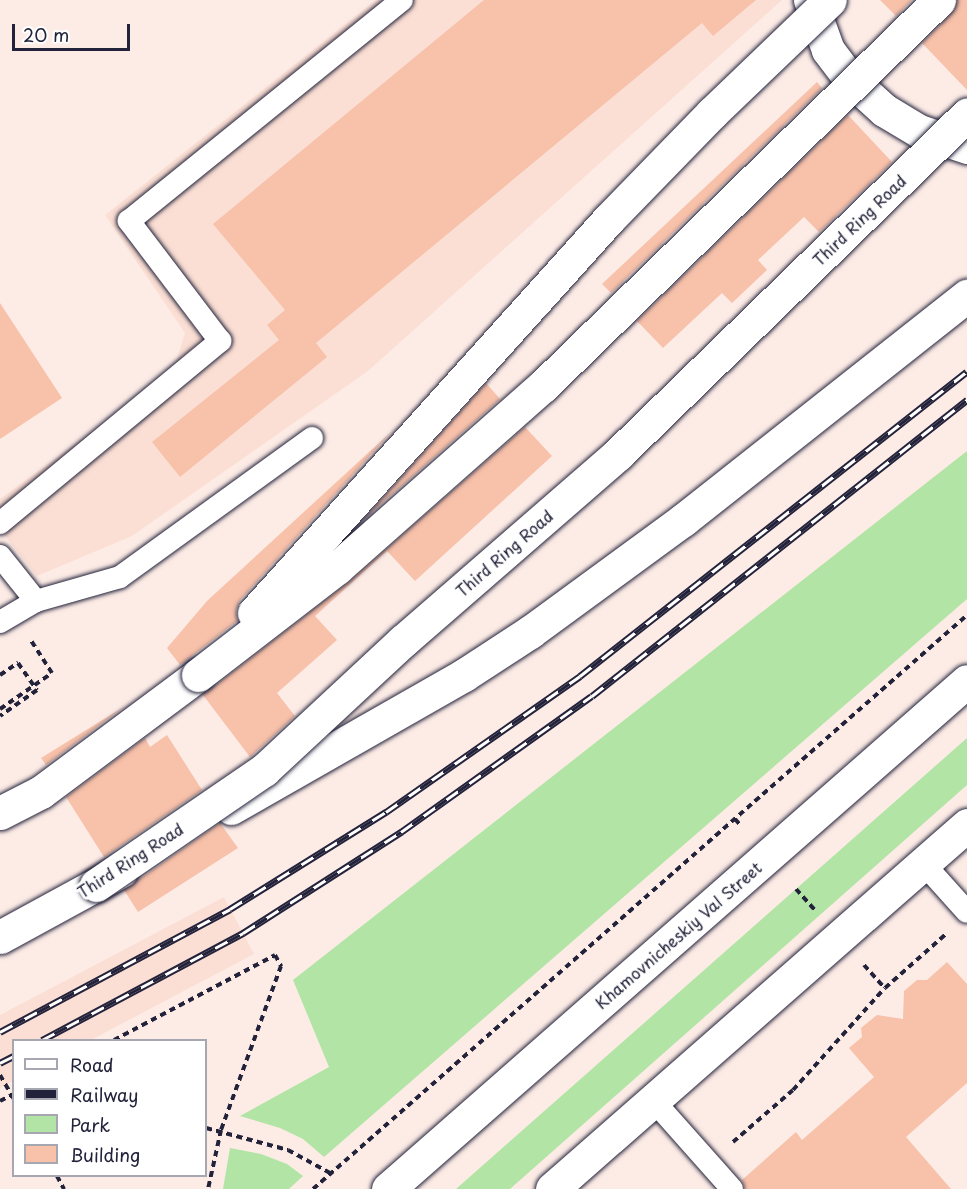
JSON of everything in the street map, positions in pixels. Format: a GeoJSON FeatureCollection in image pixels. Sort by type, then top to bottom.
{"type":"FeatureCollection","features":[{"type":"Feature","properties":{"kind":"main road"},"geometry":{"type":"LineString","coordinates":[[810,0],[828,50],[850,80],[884,110],[919,131],[967,147]]}},
{"type":"Feature","properties":{"kind":"main road"},"geometry":{"type":"LineString","coordinates":[[198,675],[608,220],[712,113],[830,0]]}},
{"type":"Feature","properties":{"kind":"main road"},"geometry":{"type":"LineString","coordinates":[[0,813],[41,792],[337,568],[543,386],[939,0]]}},
{"type":"Feature","properties":{"kind":"main road","name":"Third Ring Road"},"geometry":{"type":"LineString","coordinates":[[0,937],[96,885],[264,770],[403,641],[618,454],[967,115]]}},
{"type":"Feature","properties":{"kind":"main road"},"geometry":{"type":"LineString","coordinates":[[96,885],[464,675],[530,632],[683,520],[967,296]]}},
{"type":"Feature","properties":{"kind":"main road","name":"Khamovnicheskiy Val Street"},"geometry":{"type":"LineString","coordinates":[[388,1189],[967,681]]}},
{"type":"Feature","properties":{"kind":"main road"},"geometry":{"type":"LineString","coordinates":[[552,1189],[967,825]]}},
{"type":"Feature","properties":{"kind":"lane"},"geometry":{"type":"LineString","coordinates":[[0,523],[220,341],[129,221],[402,0]]}},
{"type":"Feature","properties":{"kind":"lane"},"geometry":{"type":"LineString","coordinates":[[0,622],[36,601],[120,577],[312,438]]}},
{"type":"Feature","properties":{"kind":"lane"},"geometry":{"type":"LineString","coordinates":[[0,556],[36,601]]}},
{"type":"Feature","properties":{"kind":"lane"},"geometry":{"type":"LineString","coordinates":[[924,864],[967,912]]}},
{"type":"Feature","properties":{"kind":"lane"},"geometry":{"type":"LineString","coordinates":[[653,1100],[732,1189]]}},
{"type":"Feature","properties":{"kind":"path"},"geometry":{"type":"LineString","coordinates":[[313,1189],[967,615]]}},
{"type":"Feature","properties":{"kind":"path"},"geometry":{"type":"LineString","coordinates":[[0,675],[18,663],[37,690],[0,716]]}},
{"type":"Feature","properties":{"kind":"path"},"geometry":{"type":"LineString","coordinates":[[0,709],[52,673]]}},
{"type":"Feature","properties":{"kind":"path"},"geometry":{"type":"LineString","coordinates":[[735,819],[741,825]]}},
{"type":"Feature","properties":{"kind":"path"},"geometry":{"type":"LineString","coordinates":[[796,889],[819,915]]}},
{"type":"Feature","properties":{"kind":"path"},"geometry":{"type":"LineString","coordinates":[[710,1164],[793,1089],[885,988],[950,930]]}},
{"type":"Feature","properties":{"kind":"path"},"geometry":{"type":"LineString","coordinates":[[118,1039],[275,955],[280,966],[221,1130],[208,1189]]}},
{"type":"Feature","properties":{"kind":"path"},"geometry":{"type":"LineString","coordinates":[[860,960],[885,988]]}},
{"type":"Feature","properties":{"kind":"path"},"geometry":{"type":"LineString","coordinates":[[0,1075],[12,1096]]}},
{"type":"Feature","properties":{"kind":"path"},"geometry":{"type":"LineString","coordinates":[[207,1128],[221,1130],[288,1150],[330,1173]]}},
{"type":"Feature","properties":{"kind":"shaded area"},"geometry":{"type":"Polygon","coordinates":[[[376,0],[782,0],[368,371],[132,536],[37,576],[0,530],[0,499],[173,372],[185,333],[105,215],[376,0]]]}},
{"type":"Feature","properties":{"kind":"shaded area"},"geometry":{"type":"Polygon","coordinates":[[[224,897],[254,954],[93,1039],[12,1039],[12,1082],[0,1088],[0,1015],[224,897]]]}},
{"type":"Feature","properties":{"kind":"green space"},"geometry":{"type":"Polygon","coordinates":[[[967,451],[967,599],[324,1157],[303,1139],[280,1128],[240,1116],[329,1067],[293,980],[967,451]]]}},
{"type":"Feature","properties":{"kind":"green space"},"geometry":{"type":"Polygon","coordinates":[[[967,738],[967,785],[510,1189],[456,1189],[967,738]]]}},
{"type":"Feature","properties":{"kind":"green space"},"geometry":{"type":"Polygon","coordinates":[[[230,1148],[261,1154],[287,1164],[303,1176],[289,1189],[223,1189],[230,1148]]]}},
{"type":"Feature","properties":{"kind":"building"},"geometry":{"type":"Polygon","coordinates":[[[484,0],[756,0],[713,36],[702,23],[316,343],[327,357],[180,477],[152,442],[279,340],[267,325],[285,310],[213,224],[484,0]]]}},
{"type":"Feature","properties":{"kind":"building"},"geometry":{"type":"Polygon","coordinates":[[[880,0],[912,0],[896,16],[880,0]]]}},
{"type":"Feature","properties":{"kind":"building"},"geometry":{"type":"Polygon","coordinates":[[[957,0],[967,0],[967,90],[922,43],[952,13],[957,0]]]}},
{"type":"Feature","properties":{"kind":"building"},"geometry":{"type":"Polygon","coordinates":[[[817,82],[822,88],[611,293],[602,284],[817,82]]]}},
{"type":"Feature","properties":{"kind":"building"},"geometry":{"type":"Polygon","coordinates":[[[848,115],[892,162],[819,232],[804,217],[758,260],[767,270],[732,303],[722,293],[663,348],[637,321],[848,115]]]}},
{"type":"Feature","properties":{"kind":"building"},"geometry":{"type":"Polygon","coordinates":[[[0,303],[62,398],[0,439],[0,303]]]}},
{"type":"Feature","properties":{"kind":"building"},"geometry":{"type":"Polygon","coordinates":[[[486,383],[500,399],[363,520],[486,383]]]}},
{"type":"Feature","properties":{"kind":"building"},"geometry":{"type":"Polygon","coordinates":[[[525,427],[552,456],[415,581],[387,551],[315,616],[337,640],[277,693],[295,716],[250,757],[203,695],[349,582],[525,427]]]}},
{"type":"Feature","properties":{"kind":"building"},"geometry":{"type":"Polygon","coordinates":[[[392,431],[240,600],[236,610],[237,621],[180,665],[167,648],[207,601],[392,431]]]}},
{"type":"Feature","properties":{"kind":"building"},"geometry":{"type":"Polygon","coordinates":[[[125,706],[46,765],[41,758],[125,706]]]}},
{"type":"Feature","properties":{"kind":"building"},"geometry":{"type":"Polygon","coordinates":[[[167,735],[202,790],[104,857],[66,797],[145,738],[150,747],[167,735]]]}},
{"type":"Feature","properties":{"kind":"building"},"geometry":{"type":"Polygon","coordinates":[[[220,823],[238,848],[138,912],[124,890],[220,823]]]}},
{"type":"Feature","properties":{"kind":"building"},"geometry":{"type":"Polygon","coordinates":[[[947,962],[967,984],[967,1083],[906,1137],[951,1189],[745,1189],[742,1180],[796,1132],[802,1140],[874,1077],[849,1048],[862,1037],[861,1028],[877,1015],[903,1019],[904,991],[917,980],[927,980],[947,962]]]}},
{"type":"Feature","properties":{"kind":"railway"},"geometry":{"type":"LineString","coordinates":[[0,1032],[230,909],[386,812],[580,676],[967,372]]}},
{"type":"Feature","properties":{"kind":"railway"},"geometry":{"type":"LineString","coordinates":[[44,1039],[243,933],[401,832],[592,696],[967,400]]}},
{"type":"Feature","properties":{"kind":"railway"},"geometry":{"type":"LineString","coordinates":[[0,1063],[12,1057]]}}]}
